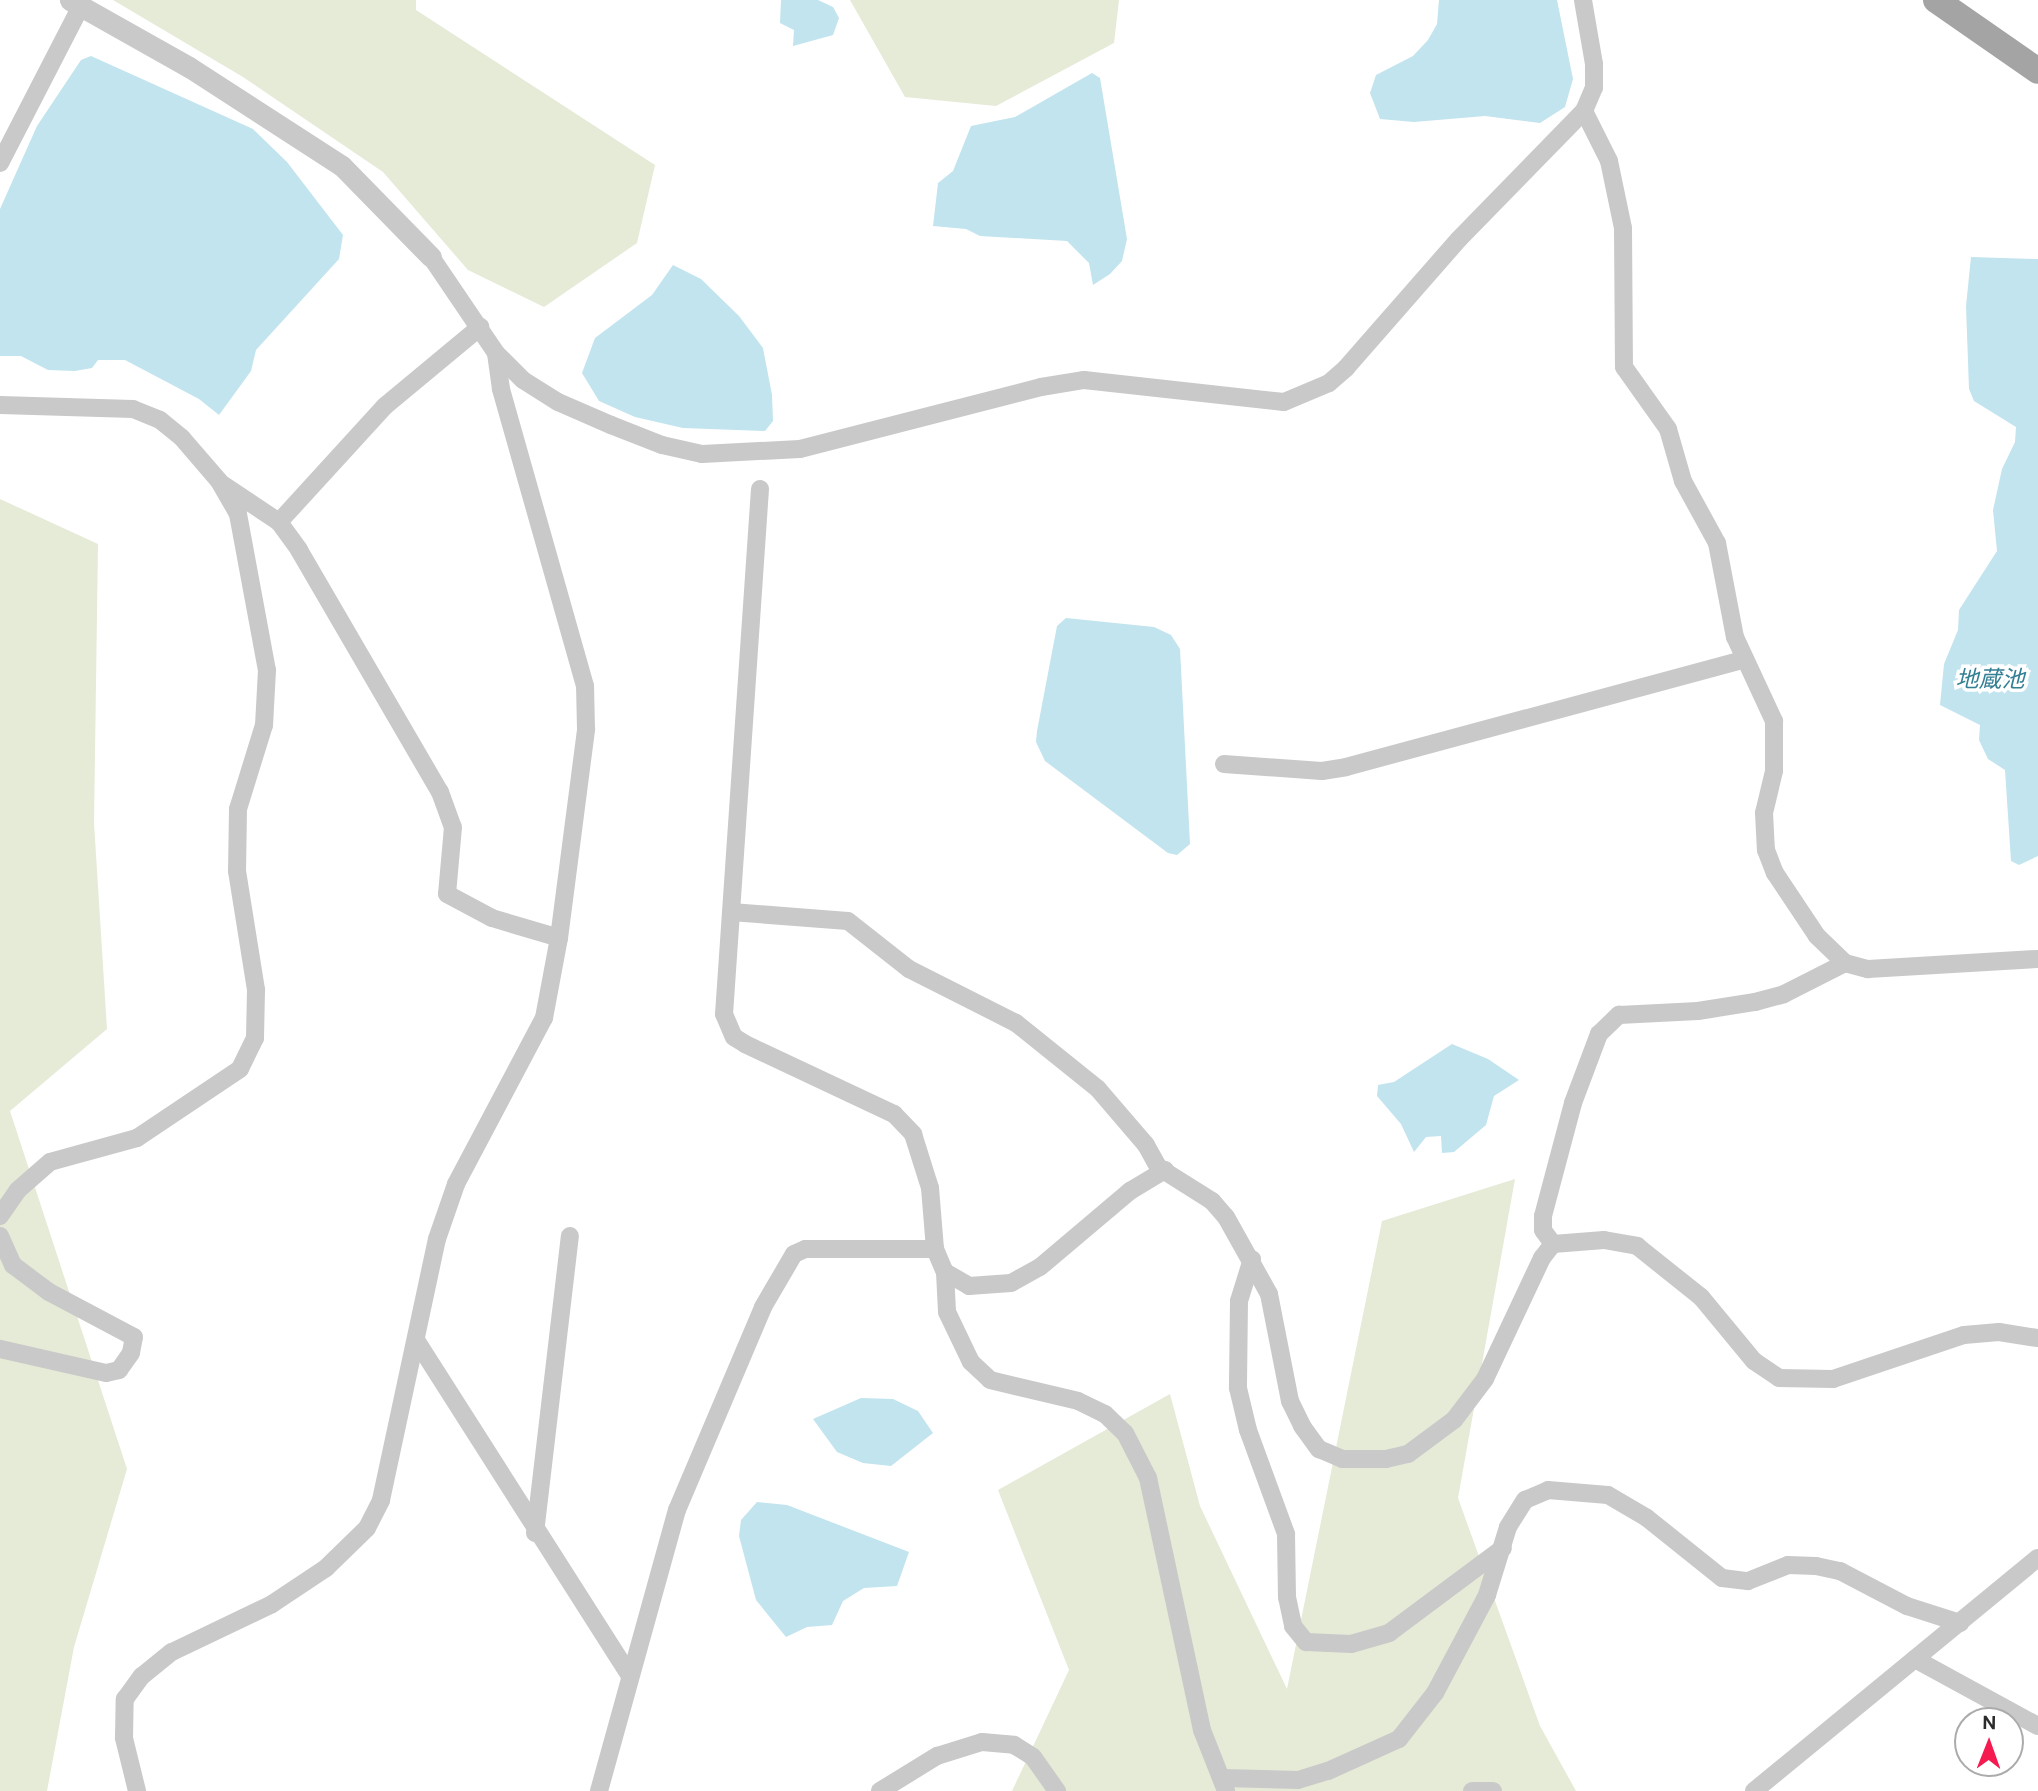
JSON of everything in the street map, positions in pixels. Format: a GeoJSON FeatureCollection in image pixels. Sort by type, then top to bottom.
{"type":"FeatureCollection","features":[{"type":"Feature","properties":{"kind":"main road"},"geometry":{"type":"LineString","coordinates":[[1936,0],[2038,71]]}},
{"type":"Feature","properties":{"kind":"street"},"geometry":{"type":"LineString","coordinates":[[0,163],[75,3],[189,66],[342,166],[431,257],[496,353],[523,380],[558,402],[662,445],[702,454],[800,449],[1041,387],[1084,380],[1284,402],[1329,383],[1346,368],[1459,239],[1584,111],[1594,88],[1594,64],[1583,0]]}},
{"type":"Feature","properties":{"kind":"street"},"geometry":{"type":"LineString","coordinates":[[1584,111],[1609,161],[1623,228],[1624,367],[1668,429],[1683,481],[1717,543],[1735,637],[1774,721],[1774,771],[1764,813],[1766,850],[1775,873],[1817,936],[1845,963],[1868,969],[2038,959]]}},
{"type":"Feature","properties":{"kind":"street"},"geometry":{"type":"LineString","coordinates":[[279,522],[385,407],[480,327]]}},
{"type":"Feature","properties":{"kind":"street"},"geometry":{"type":"LineString","coordinates":[[137,1791],[124,1738],[125,1699],[142,1676],[172,1652],[272,1604],[326,1568],[367,1528],[382,1500],[437,1239],[456,1184],[544,1018],[559,939],[586,729],[585,686],[501,389],[496,353]]}},
{"type":"Feature","properties":{"kind":"street"},"geometry":{"type":"LineString","coordinates":[[0,405],[134,409],[160,420],[183,438],[219,481],[238,514],[246,544],[267,670],[264,725],[238,809],[237,871],[256,990],[255,1038],[240,1069],[217,1088],[137,1138],[50,1162],[18,1190],[0,1216]]}},
{"type":"Feature","properties":{"kind":"street"},"geometry":{"type":"LineString","coordinates":[[219,481],[279,522],[440,792],[453,827],[447,894],[492,918],[559,939]]}},
{"type":"Feature","properties":{"kind":"street"},"geometry":{"type":"LineString","coordinates":[[760,489],[724,1014],[734,1037],[894,1114],[913,1134],[930,1188],[935,1249],[945,1272],[947,1312],[956,1336],[971,1362],[990,1380],[1078,1401],[1105,1413],[1125,1433],[1148,1478],[1202,1730],[1224,1785],[1298,1780],[1399,1739],[1435,1693],[1487,1595],[1508,1527],[1525,1500],[1548,1490],[1587,1491],[1608,1495],[1647,1518],[1722,1578],[1748,1580],[1788,1565],[1816,1566],[1840,1572],[1907,1606],[1960,1623]]}},
{"type":"Feature","properties":{"kind":"street"},"geometry":{"type":"LineString","coordinates":[[1224,764],[1322,771],[1346,767],[1745,659]]}},
{"type":"Feature","properties":{"kind":"street"},"geometry":{"type":"LineString","coordinates":[[731,912],[848,921],[909,969],[1016,1023],[1098,1090],[1165,1170],[1212,1201],[1252,1259],[1269,1294],[1290,1401],[1302,1426],[1320,1449],[1342,1458],[1386,1459],[1429,1442],[1454,1420],[1485,1379],[1542,1258],[1553,1244],[1604,1240],[1637,1246],[1700,1297],[1754,1361],[1779,1378],[1833,1379],[1964,1335],[1999,1332],[2038,1338]]}},
{"type":"Feature","properties":{"kind":"street"},"geometry":{"type":"LineString","coordinates":[[1553,1244],[1543,1230],[1543,1216],[1573,1103],[1599,1034],[1619,1015],[1698,1012],[1755,1002],[1783,994],[1845,963]]}},
{"type":"Feature","properties":{"kind":"street"},"geometry":{"type":"LineString","coordinates":[[945,1272],[969,1286],[1011,1283],[1040,1267],[1130,1191],[1165,1170]]}},
{"type":"Feature","properties":{"kind":"street"},"geometry":{"type":"LineString","coordinates":[[0,1236],[13,1265],[49,1293],[134,1337],[131,1353],[119,1370],[106,1373],[0,1349]]}},
{"type":"Feature","properties":{"kind":"street"},"geometry":{"type":"LineString","coordinates":[[535,1533],[570,1236]]}},
{"type":"Feature","properties":{"kind":"street"},"geometry":{"type":"LineString","coordinates":[[599,1791],[677,1510],[763,1307],[794,1254],[805,1249],[935,1249]]}},
{"type":"Feature","properties":{"kind":"street"},"geometry":{"type":"LineString","coordinates":[[1252,1259],[1239,1301],[1238,1388],[1248,1430],[1286,1534],[1287,1597],[1293,1626],[1306,1642],[1352,1644],[1389,1633],[1503,1548]]}},
{"type":"Feature","properties":{"kind":"street"},"geometry":{"type":"LineString","coordinates":[[416,1340],[535,1533],[629,1676]]}},
{"type":"Feature","properties":{"kind":"street"},"geometry":{"type":"LineString","coordinates":[[1754,1791],[2038,1558]]}},
{"type":"Feature","properties":{"kind":"street"},"geometry":{"type":"LineString","coordinates":[[1915,1659],[2038,1726]]}},
{"type":"Feature","properties":{"kind":"street"},"geometry":{"type":"LineString","coordinates":[[880,1791],[937,1756],[982,1742],[1014,1745],[1033,1757],[1058,1791]]}},
{"type":"Feature","properties":{"kind":"street"},"geometry":{"type":"LineString","coordinates":[[1472,1791],[1493,1791]]}},
{"type":"Feature","properties":{"kind":"green space"},"geometry":{"type":"Polygon","coordinates":[[[113,0],[416,0],[416,10],[655,165],[637,243],[544,307],[468,270],[383,172],[243,77],[113,0]]]}},
{"type":"Feature","properties":{"kind":"green space"},"geometry":{"type":"Polygon","coordinates":[[[850,0],[1119,0],[1114,43],[996,106],[905,97],[850,0]]]}},
{"type":"Feature","properties":{"kind":"green space"},"geometry":{"type":"Polygon","coordinates":[[[0,499],[98,544],[94,823],[107,1029],[10,1111],[127,1469],[74,1647],[47,1791],[0,1791],[0,499]]]}},
{"type":"Feature","properties":{"kind":"green space"},"geometry":{"type":"Polygon","coordinates":[[[1515,1179],[1458,1498],[1540,1726],[1576,1791],[1012,1791],[1069,1670],[998,1490],[1170,1394],[1200,1506],[1287,1689],[1382,1221],[1515,1179]]]}},
{"type":"Feature","properties":{"kind":"water"},"geometry":{"type":"Polygon","coordinates":[[[781,0],[818,0],[833,7],[839,18],[833,35],[793,46],[794,30],[780,23],[781,0]]]}},
{"type":"Feature","properties":{"kind":"water"},"geometry":{"type":"Polygon","coordinates":[[[1439,0],[1557,0],[1573,79],[1565,107],[1540,123],[1485,116],[1414,122],[1380,119],[1370,93],[1376,75],[1413,56],[1428,40],[1437,24],[1439,0]]]}},
{"type":"Feature","properties":{"kind":"water"},"geometry":{"type":"Polygon","coordinates":[[[91,56],[253,129],[287,162],[343,235],[339,259],[256,350],[251,371],[219,415],[199,399],[125,360],[98,360],[92,368],[75,371],[48,370],[21,356],[0,356],[0,209],[37,126],[81,60],[91,56]]]}},
{"type":"Feature","properties":{"kind":"water"},"geometry":{"type":"Polygon","coordinates":[[[1092,73],[1100,78],[1127,239],[1122,261],[1110,274],[1093,285],[1089,263],[1067,241],[980,236],[966,229],[933,226],[938,183],[953,171],[971,126],[1015,117],[1092,73]]]}},
{"type":"Feature","properties":{"kind":"water","name":"地蔵池"},"geometry":{"type":"Polygon","coordinates":[[[1971,257],[2038,259],[2038,856],[2019,865],[2011,861],[2005,770],[1988,759],[1979,740],[1980,725],[1940,705],[1944,664],[1958,630],[1959,610],[1997,551],[1993,510],[2002,469],[2015,442],[2016,427],[1974,401],[1969,389],[1966,306],[1971,257]]]}},
{"type":"Feature","properties":{"kind":"water"},"geometry":{"type":"Polygon","coordinates":[[[673,265],[701,279],[739,316],[763,348],[772,395],[773,421],[765,431],[683,428],[635,417],[599,401],[582,373],[595,338],[652,295],[673,265]]]}},
{"type":"Feature","properties":{"kind":"water"},"geometry":{"type":"Polygon","coordinates":[[[1066,618],[1154,627],[1171,635],[1180,649],[1190,844],[1177,855],[1168,853],[1045,761],[1036,742],[1057,626],[1066,618]]]}},
{"type":"Feature","properties":{"kind":"water"},"geometry":{"type":"Polygon","coordinates":[[[1452,1044],[1488,1059],[1519,1080],[1494,1096],[1486,1125],[1454,1152],[1442,1153],[1441,1136],[1426,1137],[1414,1152],[1401,1124],[1377,1096],[1378,1085],[1394,1082],[1452,1044]]]}},
{"type":"Feature","properties":{"kind":"water"},"geometry":{"type":"Polygon","coordinates":[[[861,1398],[893,1399],[918,1411],[933,1433],[891,1466],[863,1463],[837,1452],[813,1419],[861,1398]]]}},
{"type":"Feature","properties":{"kind":"water"},"geometry":{"type":"Polygon","coordinates":[[[757,1502],[787,1505],[909,1552],[897,1586],[864,1588],[843,1601],[832,1625],[807,1627],[786,1637],[756,1600],[739,1536],[741,1520],[757,1502]]]}}]}
